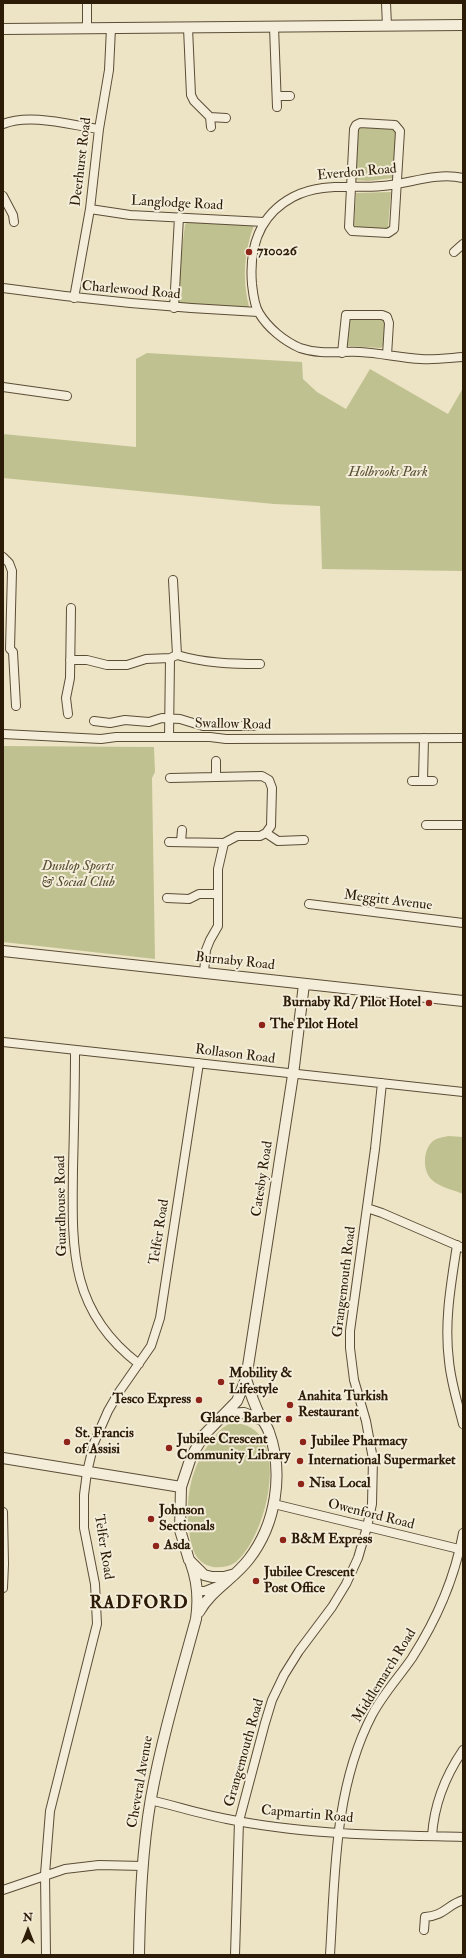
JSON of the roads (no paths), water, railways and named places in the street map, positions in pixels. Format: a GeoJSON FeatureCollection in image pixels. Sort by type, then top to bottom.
{"type":"FeatureCollection","features":[{"type":"Feature","properties":{"kind":"street"},"geometry":{"type":"LineString","coordinates":[[87,3],[87,28]]}},
{"type":"Feature","properties":{"kind":"street"},"geometry":{"type":"LineString","coordinates":[[386,3],[387,26]]}},
{"type":"Feature","properties":{"kind":"street"},"geometry":{"type":"LineString","coordinates":[[3,29],[463,25]]}},
{"type":"Feature","properties":{"kind":"street"},"geometry":{"type":"LineString","coordinates":[[274,27],[274,76],[277,107]]}},
{"type":"Feature","properties":{"kind":"street","name":"Deerhurst Road"},"geometry":{"type":"LineString","coordinates":[[74,298],[90,209],[99,129],[109,70],[111,28]]}},
{"type":"Feature","properties":{"kind":"street"},"geometry":{"type":"LineString","coordinates":[[188,28],[189,88],[194,101],[210,117],[211,127]]}},
{"type":"Feature","properties":{"kind":"street"},"geometry":{"type":"LineString","coordinates":[[277,96],[290,96]]}},
{"type":"Feature","properties":{"kind":"street"},"geometry":{"type":"LineString","coordinates":[[210,117],[226,118]]}},
{"type":"Feature","properties":{"kind":"street"},"geometry":{"type":"LineString","coordinates":[[3,124],[11,120],[26,118],[99,129]]}},
{"type":"Feature","properties":{"kind":"street"},"geometry":{"type":"LineString","coordinates":[[360,123],[398,127],[400,131],[394,230],[388,233],[350,230],[351,186],[354,128],[356,125],[360,123]]}},
{"type":"Feature","properties":{"kind":"street","name":"Everdon Road"},"geometry":{"type":"LineString","coordinates":[[463,178],[432,177],[396,184],[368,187],[333,186],[308,191],[284,203],[264,222],[256,239],[251,274],[253,293],[258,312],[270,327],[285,340],[301,348],[321,352],[359,352],[421,359],[463,357]]}},
{"type":"Feature","properties":{"kind":"street"},"geometry":{"type":"LineString","coordinates":[[3,196],[13,215],[14,222]]}},
{"type":"Feature","properties":{"kind":"street","name":"Langlodge Road"},"geometry":{"type":"LineString","coordinates":[[90,209],[130,215],[264,222]]}},
{"type":"Feature","properties":{"kind":"street"},"geometry":{"type":"LineString","coordinates":[[174,308],[179,218]]}},
{"type":"Feature","properties":{"kind":"street"},"geometry":{"type":"LineString","coordinates":[[454,252],[463,244]]}},
{"type":"Feature","properties":{"kind":"street","name":"Charlewood Road"},"geometry":{"type":"LineString","coordinates":[[3,288],[74,298],[174,308],[258,312]]}},
{"type":"Feature","properties":{"kind":"street"},"geometry":{"type":"LineString","coordinates":[[342,353],[346,315],[382,316],[387,317],[389,323],[387,355]]}},
{"type":"Feature","properties":{"kind":"street"},"geometry":{"type":"LineString","coordinates":[[3,387],[67,396]]}},
{"type":"Feature","properties":{"kind":"street"},"geometry":{"type":"LineString","coordinates":[[3,557],[12,571],[7,651],[13,652],[16,706]]}},
{"type":"Feature","properties":{"kind":"street"},"geometry":{"type":"LineString","coordinates":[[169,738],[174,657],[173,580]]}},
{"type":"Feature","properties":{"kind":"street"},"geometry":{"type":"LineString","coordinates":[[68,714],[66,698],[70,678],[71,608]]}},
{"type":"Feature","properties":{"kind":"street"},"geometry":{"type":"LineString","coordinates":[[70,660],[87,660],[107,664],[127,664],[146,659],[174,657],[231,664],[260,664]]}},
{"type":"Feature","properties":{"kind":"street"},"geometry":{"type":"LineString","coordinates":[[94,721],[110,723],[129,719],[149,722],[162,718],[180,719],[203,726],[254,726]]}},
{"type":"Feature","properties":{"kind":"street","name":"Swallow Road"},"geometry":{"type":"LineString","coordinates":[[3,734],[101,739],[116,737],[210,737],[226,739],[463,738]]}},
{"type":"Feature","properties":{"kind":"street"},"geometry":{"type":"LineString","coordinates":[[423,781],[424,738]]}},
{"type":"Feature","properties":{"kind":"street"},"geometry":{"type":"LineString","coordinates":[[216,761],[216,777]]}},
{"type":"Feature","properties":{"kind":"street"},"geometry":{"type":"LineString","coordinates":[[169,842],[224,844],[237,836],[260,836],[266,833],[271,826],[272,788],[269,780],[262,776],[170,778]]}},
{"type":"Feature","properties":{"kind":"street"},"geometry":{"type":"LineString","coordinates":[[412,781],[433,781]]}},
{"type":"Feature","properties":{"kind":"street"},"geometry":{"type":"LineString","coordinates":[[426,825],[463,825]]}},
{"type":"Feature","properties":{"kind":"street"},"geometry":{"type":"LineString","coordinates":[[182,830],[182,842]]}},
{"type":"Feature","properties":{"kind":"street"},"geometry":{"type":"LineString","coordinates":[[266,833],[278,840],[304,840]]}},
{"type":"Feature","properties":{"kind":"street"},"geometry":{"type":"LineString","coordinates":[[204,972],[206,950],[218,926],[218,869],[224,844]]}},
{"type":"Feature","properties":{"kind":"street"},"geometry":{"type":"LineString","coordinates":[[167,898],[189,899],[199,894],[218,894]]}},
{"type":"Feature","properties":{"kind":"street","name":"Meggitt Avenue"},"geometry":{"type":"LineString","coordinates":[[309,904],[463,923]]}},
{"type":"Feature","properties":{"kind":"street","name":"Burnaby Road"},"geometry":{"type":"LineString","coordinates":[[3,951],[463,1001]]}},
{"type":"Feature","properties":{"kind":"street","name":"Catesby Road"},"geometry":{"type":"LineString","coordinates":[[225,1414],[237,1401],[246,1378],[293,1075],[304,984]]}},
{"type":"Feature","properties":{"kind":"street","name":"Rollason Road"},"geometry":{"type":"LineString","coordinates":[[3,1042],[199,1063],[293,1075],[463,1092]]}},
{"type":"Feature","properties":{"kind":"street","name":"Guardhouse Road"},"geometry":{"type":"LineString","coordinates":[[75,1050],[72,1231],[76,1263],[91,1310],[125,1354],[139,1364]]}},
{"type":"Feature","properties":{"kind":"street","name":"Telfer Road"},"geometry":{"type":"LineString","coordinates":[[46,1955],[45,1874],[50,1811],[97,1624],[96,1584],[84,1528],[84,1495],[87,1472],[94,1443],[108,1411],[151,1346],[160,1318],[199,1063]]}},
{"type":"Feature","properties":{"kind":"street","name":"Grangemouth Road"},"geometry":{"type":"LineString","coordinates":[[235,1955],[239,1821],[259,1741],[272,1700],[284,1676],[299,1650],[332,1607],[346,1584],[358,1558],[367,1527],[373,1487],[372,1460],[366,1421],[354,1380],[350,1348],[350,1330],[382,1083]]}},
{"type":"Feature","properties":{"kind":"street"},"geometry":{"type":"LineString","coordinates":[[367,1208],[382,1212],[460,1247],[447,1318],[447,1345],[449,1364],[463,1424]]}},
{"type":"Feature","properties":{"kind":"street","name":"Catesby Road"},"geometry":{"type":"LineString","coordinates":[[246,1378],[262,1420]]}},
{"type":"Feature","properties":{"kind":"street"},"geometry":{"type":"LineString","coordinates":[[244,1413],[262,1420],[268,1430],[273,1444],[277,1468],[274,1504],[260,1542],[247,1561],[235,1574],[224,1577],[212,1577],[204,1575],[189,1560],[180,1530],[181,1487],[191,1457],[204,1435],[215,1422],[225,1414],[244,1413]]}},
{"type":"Feature","properties":{"kind":"street"},"geometry":{"type":"LineString","coordinates":[[3,1458],[181,1487]]}},
{"type":"Feature","properties":{"kind":"street","name":"Owenford Road"},"geometry":{"type":"LineString","coordinates":[[274,1504],[462,1549]]}},
{"type":"Feature","properties":{"kind":"street"},"geometry":{"type":"LineString","coordinates":[[3,1512],[3,1588]]}},
{"type":"Feature","properties":{"kind":"street","name":"Middlemarch Road"},"geometry":{"type":"LineString","coordinates":[[330,1955],[338,1832],[354,1760],[372,1715],[391,1685],[411,1659],[439,1611],[462,1549],[463,1532]]}},
{"type":"Feature","properties":{"kind":"street","name":"Cheveral Avenue"},"geometry":{"type":"LineString","coordinates":[[139,1955],[143,1866],[150,1800],[161,1744],[196,1619],[198,1591],[189,1560]]}},
{"type":"Feature","properties":{"kind":"street","name":"Cheveral Avenue"},"geometry":{"type":"LineString","coordinates":[[196,1619],[204,1604],[224,1582],[235,1574]]}},
{"type":"Feature","properties":{"kind":"street"},"geometry":{"type":"LineString","coordinates":[[198,1591],[214,1588],[224,1582]]}},
{"type":"Feature","properties":{"kind":"street"},"geometry":{"type":"LineString","coordinates":[[432,1836],[437,1803],[455,1763],[463,1750]]}},
{"type":"Feature","properties":{"kind":"street","name":"Capmartin Road"},"geometry":{"type":"LineString","coordinates":[[150,1800],[239,1821],[338,1832],[463,1837]]}},
{"type":"Feature","properties":{"kind":"street"},"geometry":{"type":"LineString","coordinates":[[3,1890],[45,1874],[65,1869],[99,1865],[143,1866]]}},
{"type":"Feature","properties":{"kind":"street"},"geometry":{"type":"LineString","coordinates":[[424,1930],[425,1917],[440,1915],[451,1906],[463,1900]]}},
{"type":"Feature","properties":{"kind":"place","name":"710026"},"geometry":{"type":"Point","coordinates":[249,252]}},
{"type":"Feature","properties":{"kind":"place","name":"Burnaby Rd / Pilot Hotel"},"geometry":{"type":"Point","coordinates":[429,1003]}},
{"type":"Feature","properties":{"kind":"place","name":"The Pilot Hotel"},"geometry":{"type":"Point","coordinates":[262,1025]}},
{"type":"Feature","properties":{"kind":"place","name":"Mobility & Lifestyle"},"geometry":{"type":"Point","coordinates":[221,1382]}},
{"type":"Feature","properties":{"kind":"place","name":"Tesco Express"},"geometry":{"type":"Point","coordinates":[199,1400]}},
{"type":"Feature","properties":{"kind":"place","name":"Anahita Turkish Restaurant"},"geometry":{"type":"Point","coordinates":[290,1405]}},
{"type":"Feature","properties":{"kind":"place","name":"Glance Barber"},"geometry":{"type":"Point","coordinates":[289,1419]}},
{"type":"Feature","properties":{"kind":"place","name":"St. Francis of Assisi"},"geometry":{"type":"Point","coordinates":[67,1442]}},
{"type":"Feature","properties":{"kind":"place","name":"Jubilee Pharmacy"},"geometry":{"type":"Point","coordinates":[303,1442]}},
{"type":"Feature","properties":{"kind":"place","name":"Jubilee Crescent Community Library"},"geometry":{"type":"Point","coordinates":[169,1448]}},
{"type":"Feature","properties":{"kind":"place","name":"International Supermarket"},"geometry":{"type":"Point","coordinates":[300,1461]}},
{"type":"Feature","properties":{"kind":"place","name":"Nisa Local"},"geometry":{"type":"Point","coordinates":[301,1484]}},
{"type":"Feature","properties":{"kind":"place","name":"Johnson Sectionals"},"geometry":{"type":"Point","coordinates":[151,1519]}},
{"type":"Feature","properties":{"kind":"place","name":"B&M Express"},"geometry":{"type":"Point","coordinates":[283,1540]}},
{"type":"Feature","properties":{"kind":"place","name":"Asda"},"geometry":{"type":"Point","coordinates":[156,1546]}},
{"type":"Feature","properties":{"kind":"place","name":"Jubilee Crescent Post Office"},"geometry":{"type":"Point","coordinates":[256,1581]}},
{"type":"Feature","properties":{"kind":"district","name":"RADFORD"},"geometry":{"type":"Point","coordinates":[139,1604]}},
{"type":"Feature","properties":{"kind":"park label","name":"Holbrooks Park"},"geometry":{"type":"Point","coordinates":[388,473]}},
{"type":"Feature","properties":{"kind":"park label","name":"Dunlop Sports & Social Club"},"geometry":{"type":"Point","coordinates":[78,876]}}]}
